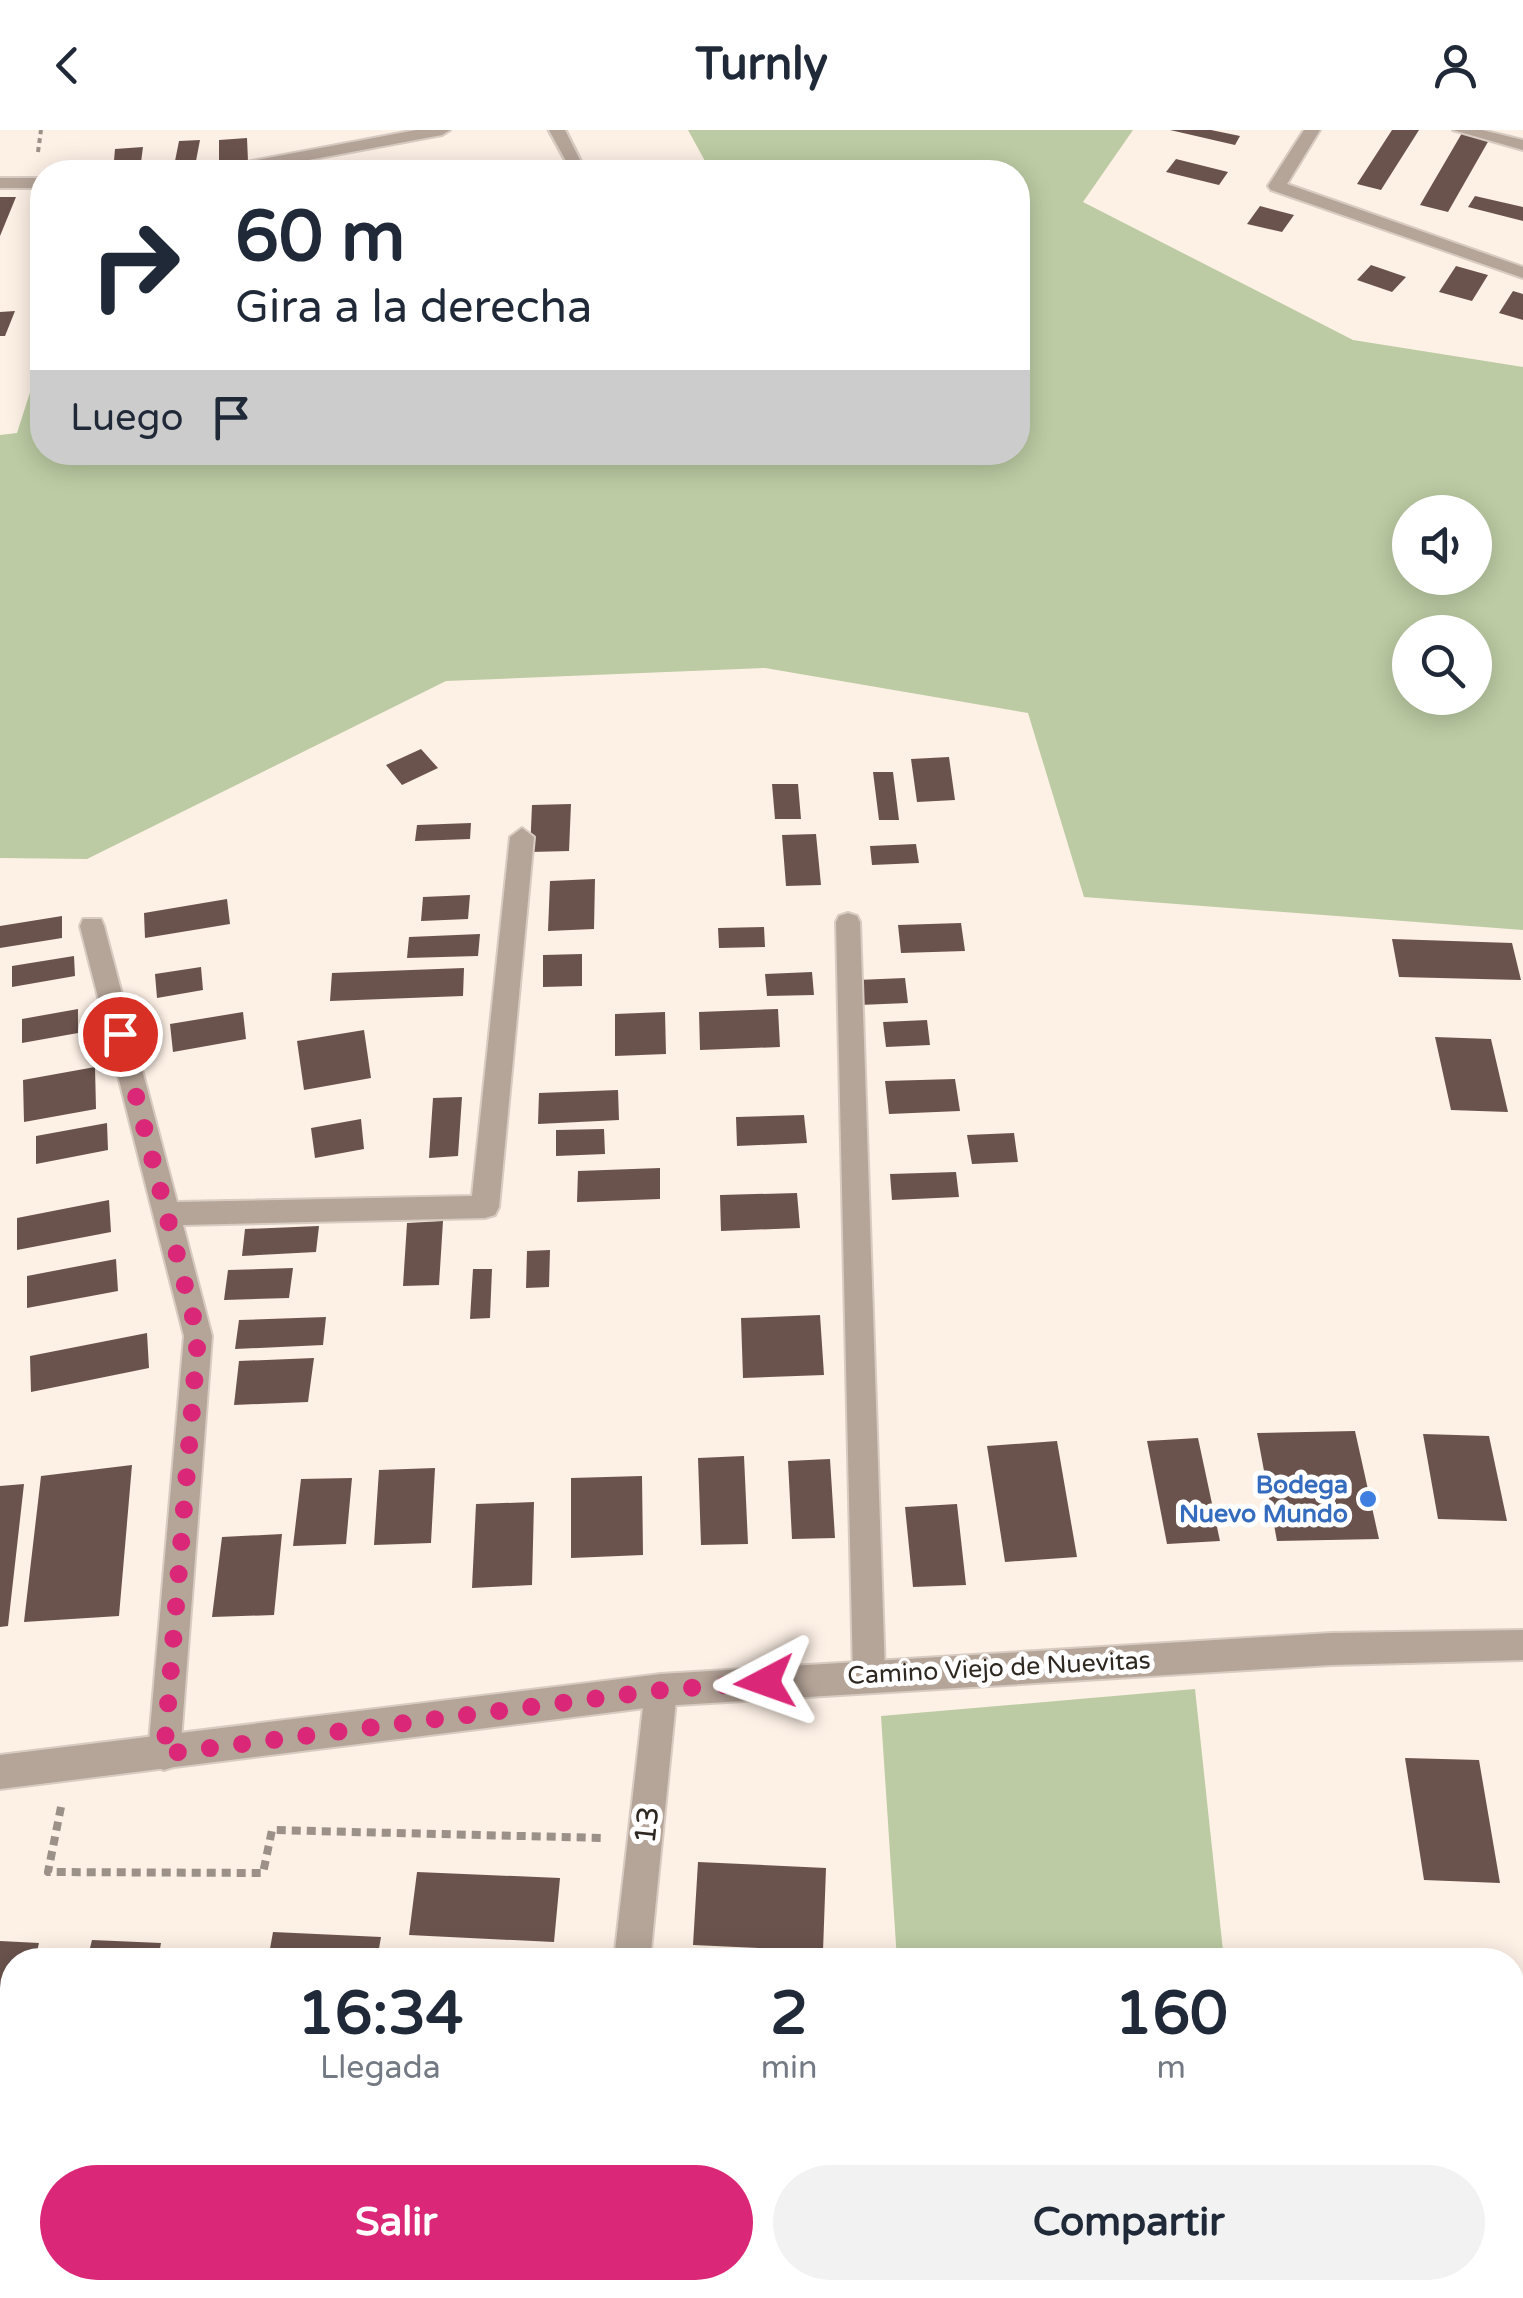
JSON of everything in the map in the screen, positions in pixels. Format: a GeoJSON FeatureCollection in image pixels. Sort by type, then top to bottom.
{"type":"FeatureCollection","features":[{"type":"Feature","properties":{"kind":"street"},"geometry":{"type":"LineString","coordinates":[[283,160],[442,130]]}},
{"type":"Feature","properties":{"kind":"street"},"geometry":{"type":"LineString","coordinates":[[1312,130],[1277,186],[1523,274]]}},
{"type":"Feature","properties":{"kind":"street"},"geometry":{"type":"LineString","coordinates":[[1462,130],[1523,144]]}},
{"type":"Feature","properties":{"kind":"street"},"geometry":{"type":"LineString","coordinates":[[0,183],[30,183]]}},
{"type":"Feature","properties":{"kind":"street"},"geometry":{"type":"LineString","coordinates":[[167,1214],[485,1207],[522,836]]}},
{"type":"Feature","properties":{"kind":"street"},"geometry":{"type":"LineString","coordinates":[[848,922],[869,1674]]}},
{"type":"Feature","properties":{"kind":"street"},"geometry":{"type":"LineString","coordinates":[[92,926],[198,1336],[164,1754]]}},
{"type":"Feature","properties":{"kind":"street","name":"Camino Viejo de Nuevitas"},"geometry":{"type":"LineString","coordinates":[[0,1772],[662,1690],[869,1674],[1331,1649],[1523,1644]]}},
{"type":"Feature","properties":{"kind":"street","name":"13"},"geometry":{"type":"LineString","coordinates":[[633,1948],[662,1690]]}},
{"type":"Feature","properties":{"kind":"lane"},"geometry":{"type":"LineString","coordinates":[[557,130],[573,160]]}},
{"type":"Feature","properties":{"kind":"path"},"geometry":{"type":"LineString","coordinates":[[70,1764],[48,1872],[264,1872],[272,1830],[646,1839]]}},
{"type":"Feature","properties":{"kind":"green space"},"geometry":{"type":"Polygon","coordinates":[[[688,130],[1133,130],[1083,202],[1353,340],[1523,367],[1523,930],[1084,897],[1028,713],[765,668],[446,681],[87,859],[0,858],[0,435],[17,433],[30,392],[30,465],[1030,465],[1030,160],[704,160],[688,130]]]}},
{"type":"Feature","properties":{"kind":"green space"},"geometry":{"type":"Polygon","coordinates":[[[1195,1689],[1223,1948],[896,1948],[881,1716],[1195,1689]]]}},
{"type":"Feature","properties":{"kind":"building"},"geometry":{"type":"Polygon","coordinates":[[[1170,130],[1211,130],[1240,136],[1235,145],[1170,130]]]}},
{"type":"Feature","properties":{"kind":"building"},"geometry":{"type":"Polygon","coordinates":[[[1392,130],[1419,130],[1381,190],[1357,184],[1392,130]]]}},
{"type":"Feature","properties":{"kind":"building"},"geometry":{"type":"Polygon","coordinates":[[[1462,133],[1489,140],[1448,212],[1420,205],[1462,133]]]}},
{"type":"Feature","properties":{"kind":"building"},"geometry":{"type":"Polygon","coordinates":[[[247,138],[248,160],[219,160],[219,140],[247,138]]]}},
{"type":"Feature","properties":{"kind":"building"},"geometry":{"type":"Polygon","coordinates":[[[200,140],[196,160],[175,160],[179,141],[200,140]]]}},
{"type":"Feature","properties":{"kind":"building"},"geometry":{"type":"Polygon","coordinates":[[[143,147],[141,160],[114,160],[115,149],[143,147]]]}},
{"type":"Feature","properties":{"kind":"building"},"geometry":{"type":"Polygon","coordinates":[[[1176,159],[1228,172],[1219,185],[1166,172],[1176,159]]]}},
{"type":"Feature","properties":{"kind":"building"},"geometry":{"type":"Polygon","coordinates":[[[1475,196],[1523,207],[1523,221],[1468,207],[1475,196]]]}},
{"type":"Feature","properties":{"kind":"building"},"geometry":{"type":"Polygon","coordinates":[[[0,197],[16,197],[0,236],[0,197]]]}},
{"type":"Feature","properties":{"kind":"building"},"geometry":{"type":"Polygon","coordinates":[[[1260,206],[1294,215],[1282,232],[1247,224],[1260,206]]]}},
{"type":"Feature","properties":{"kind":"building"},"geometry":{"type":"Polygon","coordinates":[[[1371,265],[1406,277],[1392,292],[1357,280],[1371,265]]]}},
{"type":"Feature","properties":{"kind":"building"},"geometry":{"type":"Polygon","coordinates":[[[1456,266],[1488,275],[1472,301],[1439,292],[1456,266]]]}},
{"type":"Feature","properties":{"kind":"building"},"geometry":{"type":"Polygon","coordinates":[[[1513,291],[1523,294],[1523,320],[1499,313],[1513,291]]]}},
{"type":"Feature","properties":{"kind":"building"},"geometry":{"type":"Polygon","coordinates":[[[15,311],[5,336],[0,336],[0,312],[15,311]]]}},
{"type":"Feature","properties":{"kind":"building"},"geometry":{"type":"Polygon","coordinates":[[[421,749],[438,768],[402,785],[386,765],[421,749]]]}},
{"type":"Feature","properties":{"kind":"building"},"geometry":{"type":"Polygon","coordinates":[[[949,757],[955,800],[917,802],[911,759],[949,757]]]}},
{"type":"Feature","properties":{"kind":"building"},"geometry":{"type":"Polygon","coordinates":[[[873,772],[893,772],[899,820],[879,820],[873,772]]]}},
{"type":"Feature","properties":{"kind":"building"},"geometry":{"type":"Polygon","coordinates":[[[772,784],[798,784],[801,819],[775,819],[772,784]]]}},
{"type":"Feature","properties":{"kind":"building"},"geometry":{"type":"Polygon","coordinates":[[[571,804],[569,851],[530,852],[532,805],[571,804]]]}},
{"type":"Feature","properties":{"kind":"building"},"geometry":{"type":"Polygon","coordinates":[[[471,823],[470,839],[415,841],[417,825],[471,823]]]}},
{"type":"Feature","properties":{"kind":"building"},"geometry":{"type":"Polygon","coordinates":[[[816,834],[821,885],[786,886],[782,835],[816,834]]]}},
{"type":"Feature","properties":{"kind":"building"},"geometry":{"type":"Polygon","coordinates":[[[916,844],[919,863],[872,865],[870,846],[916,844]]]}},
{"type":"Feature","properties":{"kind":"building"},"geometry":{"type":"Polygon","coordinates":[[[595,879],[594,929],[548,931],[550,881],[595,879]]]}},
{"type":"Feature","properties":{"kind":"building"},"geometry":{"type":"Polygon","coordinates":[[[470,895],[468,919],[421,921],[423,897],[470,895]]]}},
{"type":"Feature","properties":{"kind":"building"},"geometry":{"type":"Polygon","coordinates":[[[227,899],[230,924],[145,938],[144,913],[227,899]]]}},
{"type":"Feature","properties":{"kind":"building"},"geometry":{"type":"Polygon","coordinates":[[[62,916],[62,938],[0,948],[0,926],[62,916]]]}},
{"type":"Feature","properties":{"kind":"building"},"geometry":{"type":"Polygon","coordinates":[[[961,923],[965,951],[901,953],[898,925],[961,923]]]}},
{"type":"Feature","properties":{"kind":"building"},"geometry":{"type":"Polygon","coordinates":[[[764,927],[765,947],[719,948],[718,928],[764,927]]]}},
{"type":"Feature","properties":{"kind":"building"},"geometry":{"type":"Polygon","coordinates":[[[480,934],[478,956],[407,958],[409,937],[480,934]]]}},
{"type":"Feature","properties":{"kind":"building"},"geometry":{"type":"Polygon","coordinates":[[[1392,939],[1512,943],[1521,980],[1399,977],[1392,939]]]}},
{"type":"Feature","properties":{"kind":"building"},"geometry":{"type":"Polygon","coordinates":[[[582,954],[582,986],[543,987],[543,955],[582,954]]]}},
{"type":"Feature","properties":{"kind":"building"},"geometry":{"type":"Polygon","coordinates":[[[74,956],[75,976],[12,987],[12,966],[74,956]]]}},
{"type":"Feature","properties":{"kind":"building"},"geometry":{"type":"Polygon","coordinates":[[[201,967],[203,990],[157,998],[155,974],[201,967]]]}},
{"type":"Feature","properties":{"kind":"building"},"geometry":{"type":"Polygon","coordinates":[[[464,968],[463,996],[330,1001],[332,973],[464,968]]]}},
{"type":"Feature","properties":{"kind":"building"},"geometry":{"type":"Polygon","coordinates":[[[812,972],[814,995],[767,996],[765,974],[812,972]]]}},
{"type":"Feature","properties":{"kind":"building"},"geometry":{"type":"Polygon","coordinates":[[[905,978],[908,1003],[859,1005],[857,980],[905,978]]]}},
{"type":"Feature","properties":{"kind":"building"},"geometry":{"type":"Polygon","coordinates":[[[78,1009],[78,1033],[22,1043],[22,1019],[78,1009]]]}},
{"type":"Feature","properties":{"kind":"building"},"geometry":{"type":"Polygon","coordinates":[[[778,1009],[780,1047],[700,1050],[699,1012],[778,1009]]]}},
{"type":"Feature","properties":{"kind":"building"},"geometry":{"type":"Polygon","coordinates":[[[243,1012],[246,1039],[173,1052],[170,1024],[243,1012]]]}},
{"type":"Feature","properties":{"kind":"building"},"geometry":{"type":"Polygon","coordinates":[[[665,1012],[666,1054],[615,1056],[615,1014],[665,1012]]]}},
{"type":"Feature","properties":{"kind":"building"},"geometry":{"type":"Polygon","coordinates":[[[927,1020],[930,1045],[886,1047],[883,1022],[927,1020]]]}},
{"type":"Feature","properties":{"kind":"building"},"geometry":{"type":"Polygon","coordinates":[[[364,1030],[371,1078],[304,1090],[297,1041],[364,1030]]]}},
{"type":"Feature","properties":{"kind":"building"},"geometry":{"type":"Polygon","coordinates":[[[1435,1037],[1491,1039],[1508,1112],[1451,1110],[1435,1037]]]}},
{"type":"Feature","properties":{"kind":"building"},"geometry":{"type":"Polygon","coordinates":[[[95,1067],[96,1109],[24,1122],[23,1080],[95,1067]]]}},
{"type":"Feature","properties":{"kind":"building"},"geometry":{"type":"Polygon","coordinates":[[[955,1079],[960,1111],[889,1114],[885,1081],[955,1079]]]}},
{"type":"Feature","properties":{"kind":"building"},"geometry":{"type":"Polygon","coordinates":[[[618,1090],[619,1120],[538,1124],[539,1093],[618,1090]]]}},
{"type":"Feature","properties":{"kind":"building"},"geometry":{"type":"Polygon","coordinates":[[[462,1097],[458,1156],[429,1158],[433,1098],[462,1097]]]}},
{"type":"Feature","properties":{"kind":"building"},"geometry":{"type":"Polygon","coordinates":[[[804,1115],[807,1143],[737,1146],[736,1117],[804,1115]]]}},
{"type":"Feature","properties":{"kind":"building"},"geometry":{"type":"Polygon","coordinates":[[[361,1119],[364,1149],[315,1158],[311,1128],[361,1119]]]}},
{"type":"Feature","properties":{"kind":"building"},"geometry":{"type":"Polygon","coordinates":[[[107,1123],[108,1150],[36,1164],[36,1136],[107,1123]]]}},
{"type":"Feature","properties":{"kind":"building"},"geometry":{"type":"Polygon","coordinates":[[[604,1129],[605,1154],[556,1156],[556,1130],[604,1129]]]}},
{"type":"Feature","properties":{"kind":"building"},"geometry":{"type":"Polygon","coordinates":[[[1014,1133],[1018,1162],[972,1164],[967,1135],[1014,1133]]]}},
{"type":"Feature","properties":{"kind":"building"},"geometry":{"type":"Polygon","coordinates":[[[660,1168],[660,1199],[577,1202],[578,1171],[660,1168]]]}},
{"type":"Feature","properties":{"kind":"building"},"geometry":{"type":"Polygon","coordinates":[[[956,1172],[959,1197],[892,1200],[890,1174],[956,1172]]]}},
{"type":"Feature","properties":{"kind":"building"},"geometry":{"type":"Polygon","coordinates":[[[797,1193],[800,1228],[721,1231],[720,1195],[797,1193]]]}},
{"type":"Feature","properties":{"kind":"building"},"geometry":{"type":"Polygon","coordinates":[[[109,1200],[111,1232],[17,1250],[17,1218],[109,1200]]]}},
{"type":"Feature","properties":{"kind":"building"},"geometry":{"type":"Polygon","coordinates":[[[443,1221],[439,1285],[403,1286],[407,1223],[443,1221]]]}},
{"type":"Feature","properties":{"kind":"building"},"geometry":{"type":"Polygon","coordinates":[[[319,1226],[316,1252],[242,1256],[245,1229],[319,1226]]]}},
{"type":"Feature","properties":{"kind":"building"},"geometry":{"type":"Polygon","coordinates":[[[550,1250],[549,1287],[526,1288],[527,1251],[550,1250]]]}},
{"type":"Feature","properties":{"kind":"building"},"geometry":{"type":"Polygon","coordinates":[[[116,1259],[118,1291],[27,1308],[27,1276],[116,1259]]]}},
{"type":"Feature","properties":{"kind":"building"},"geometry":{"type":"Polygon","coordinates":[[[293,1268],[289,1298],[224,1300],[228,1270],[293,1268]]]}},
{"type":"Feature","properties":{"kind":"building"},"geometry":{"type":"Polygon","coordinates":[[[473,1269],[492,1269],[490,1318],[470,1319],[473,1269]]]}},
{"type":"Feature","properties":{"kind":"building"},"geometry":{"type":"Polygon","coordinates":[[[820,1315],[824,1375],[743,1378],[741,1318],[820,1315]]]}},
{"type":"Feature","properties":{"kind":"building"},"geometry":{"type":"Polygon","coordinates":[[[326,1317],[323,1345],[235,1349],[239,1320],[326,1317]]]}},
{"type":"Feature","properties":{"kind":"building"},"geometry":{"type":"Polygon","coordinates":[[[147,1333],[149,1368],[31,1392],[30,1356],[147,1333]]]}},
{"type":"Feature","properties":{"kind":"building"},"geometry":{"type":"Polygon","coordinates":[[[314,1358],[308,1402],[234,1405],[239,1361],[314,1358]]]}},
{"type":"Feature","properties":{"kind":"building"},"geometry":{"type":"Polygon","coordinates":[[[1355,1431],[1379,1539],[1277,1541],[1257,1433],[1355,1431]]]}},
{"type":"Feature","properties":{"kind":"building"},"geometry":{"type":"Polygon","coordinates":[[[1423,1434],[1489,1436],[1507,1521],[1438,1519],[1423,1434]]]}},
{"type":"Feature","properties":{"kind":"building"},"geometry":{"type":"Polygon","coordinates":[[[1198,1438],[1220,1541],[1167,1544],[1147,1441],[1198,1438]]]}},
{"type":"Feature","properties":{"kind":"building"},"geometry":{"type":"Polygon","coordinates":[[[1057,1441],[1077,1557],[1005,1562],[987,1446],[1057,1441]]]}},
{"type":"Feature","properties":{"kind":"building"},"geometry":{"type":"Polygon","coordinates":[[[744,1456],[748,1544],[701,1545],[698,1458],[744,1456]]]}},
{"type":"Feature","properties":{"kind":"building"},"geometry":{"type":"Polygon","coordinates":[[[830,1459],[835,1538],[792,1539],[788,1461],[830,1459]]]}},
{"type":"Feature","properties":{"kind":"building"},"geometry":{"type":"Polygon","coordinates":[[[132,1465],[119,1616],[24,1622],[41,1476],[132,1465]]]}},
{"type":"Feature","properties":{"kind":"building"},"geometry":{"type":"Polygon","coordinates":[[[435,1468],[431,1543],[374,1545],[379,1470],[435,1468]]]}},
{"type":"Feature","properties":{"kind":"building"},"geometry":{"type":"Polygon","coordinates":[[[642,1476],[643,1555],[571,1558],[571,1478],[642,1476]]]}},
{"type":"Feature","properties":{"kind":"building"},"geometry":{"type":"Polygon","coordinates":[[[352,1478],[346,1544],[293,1546],[301,1479],[352,1478]]]}},
{"type":"Feature","properties":{"kind":"building"},"geometry":{"type":"Polygon","coordinates":[[[24,1484],[8,1626],[0,1627],[0,1486],[24,1484]]]}},
{"type":"Feature","properties":{"kind":"building"},"geometry":{"type":"Polygon","coordinates":[[[534,1502],[532,1585],[472,1588],[476,1504],[534,1502]]]}},
{"type":"Feature","properties":{"kind":"building"},"geometry":{"type":"Polygon","coordinates":[[[957,1504],[966,1585],[913,1587],[905,1507],[957,1504]]]}},
{"type":"Feature","properties":{"kind":"building"},"geometry":{"type":"Polygon","coordinates":[[[282,1534],[274,1615],[212,1617],[222,1537],[282,1534]]]}},
{"type":"Feature","properties":{"kind":"building"},"geometry":{"type":"Polygon","coordinates":[[[1405,1758],[1479,1760],[1500,1883],[1424,1880],[1405,1758]]]}},
{"type":"Feature","properties":{"kind":"building"},"geometry":{"type":"Polygon","coordinates":[[[698,1862],[826,1868],[823,1948],[693,1945],[698,1862]]]}},
{"type":"Feature","properties":{"kind":"building"},"geometry":{"type":"Polygon","coordinates":[[[417,1872],[560,1878],[554,1942],[409,1935],[417,1872]]]}},
{"type":"Feature","properties":{"kind":"building"},"geometry":{"type":"Polygon","coordinates":[[[273,1932],[381,1937],[379,1948],[270,1948],[273,1932]]]}},
{"type":"Feature","properties":{"kind":"building"},"geometry":{"type":"Polygon","coordinates":[[[92,1940],[161,1943],[160,1948],[90,1948],[92,1940]]]}},
{"type":"Feature","properties":{"kind":"building"},"geometry":{"type":"Polygon","coordinates":[[[0,1941],[39,1943],[38,1948],[0,1948],[0,1941]]]}},
{"type":"Feature","properties":{"kind":"place","name":"Bodega Nuevo Mundo"},"geometry":{"type":"Point","coordinates":[1368,1499]}},
{"type":"Feature","properties":{"kind":"route"},"geometry":{"type":"LineString","coordinates":[[120,1034],[198,1336],[164,1754],[662,1690],[765,1682]]}}]}
